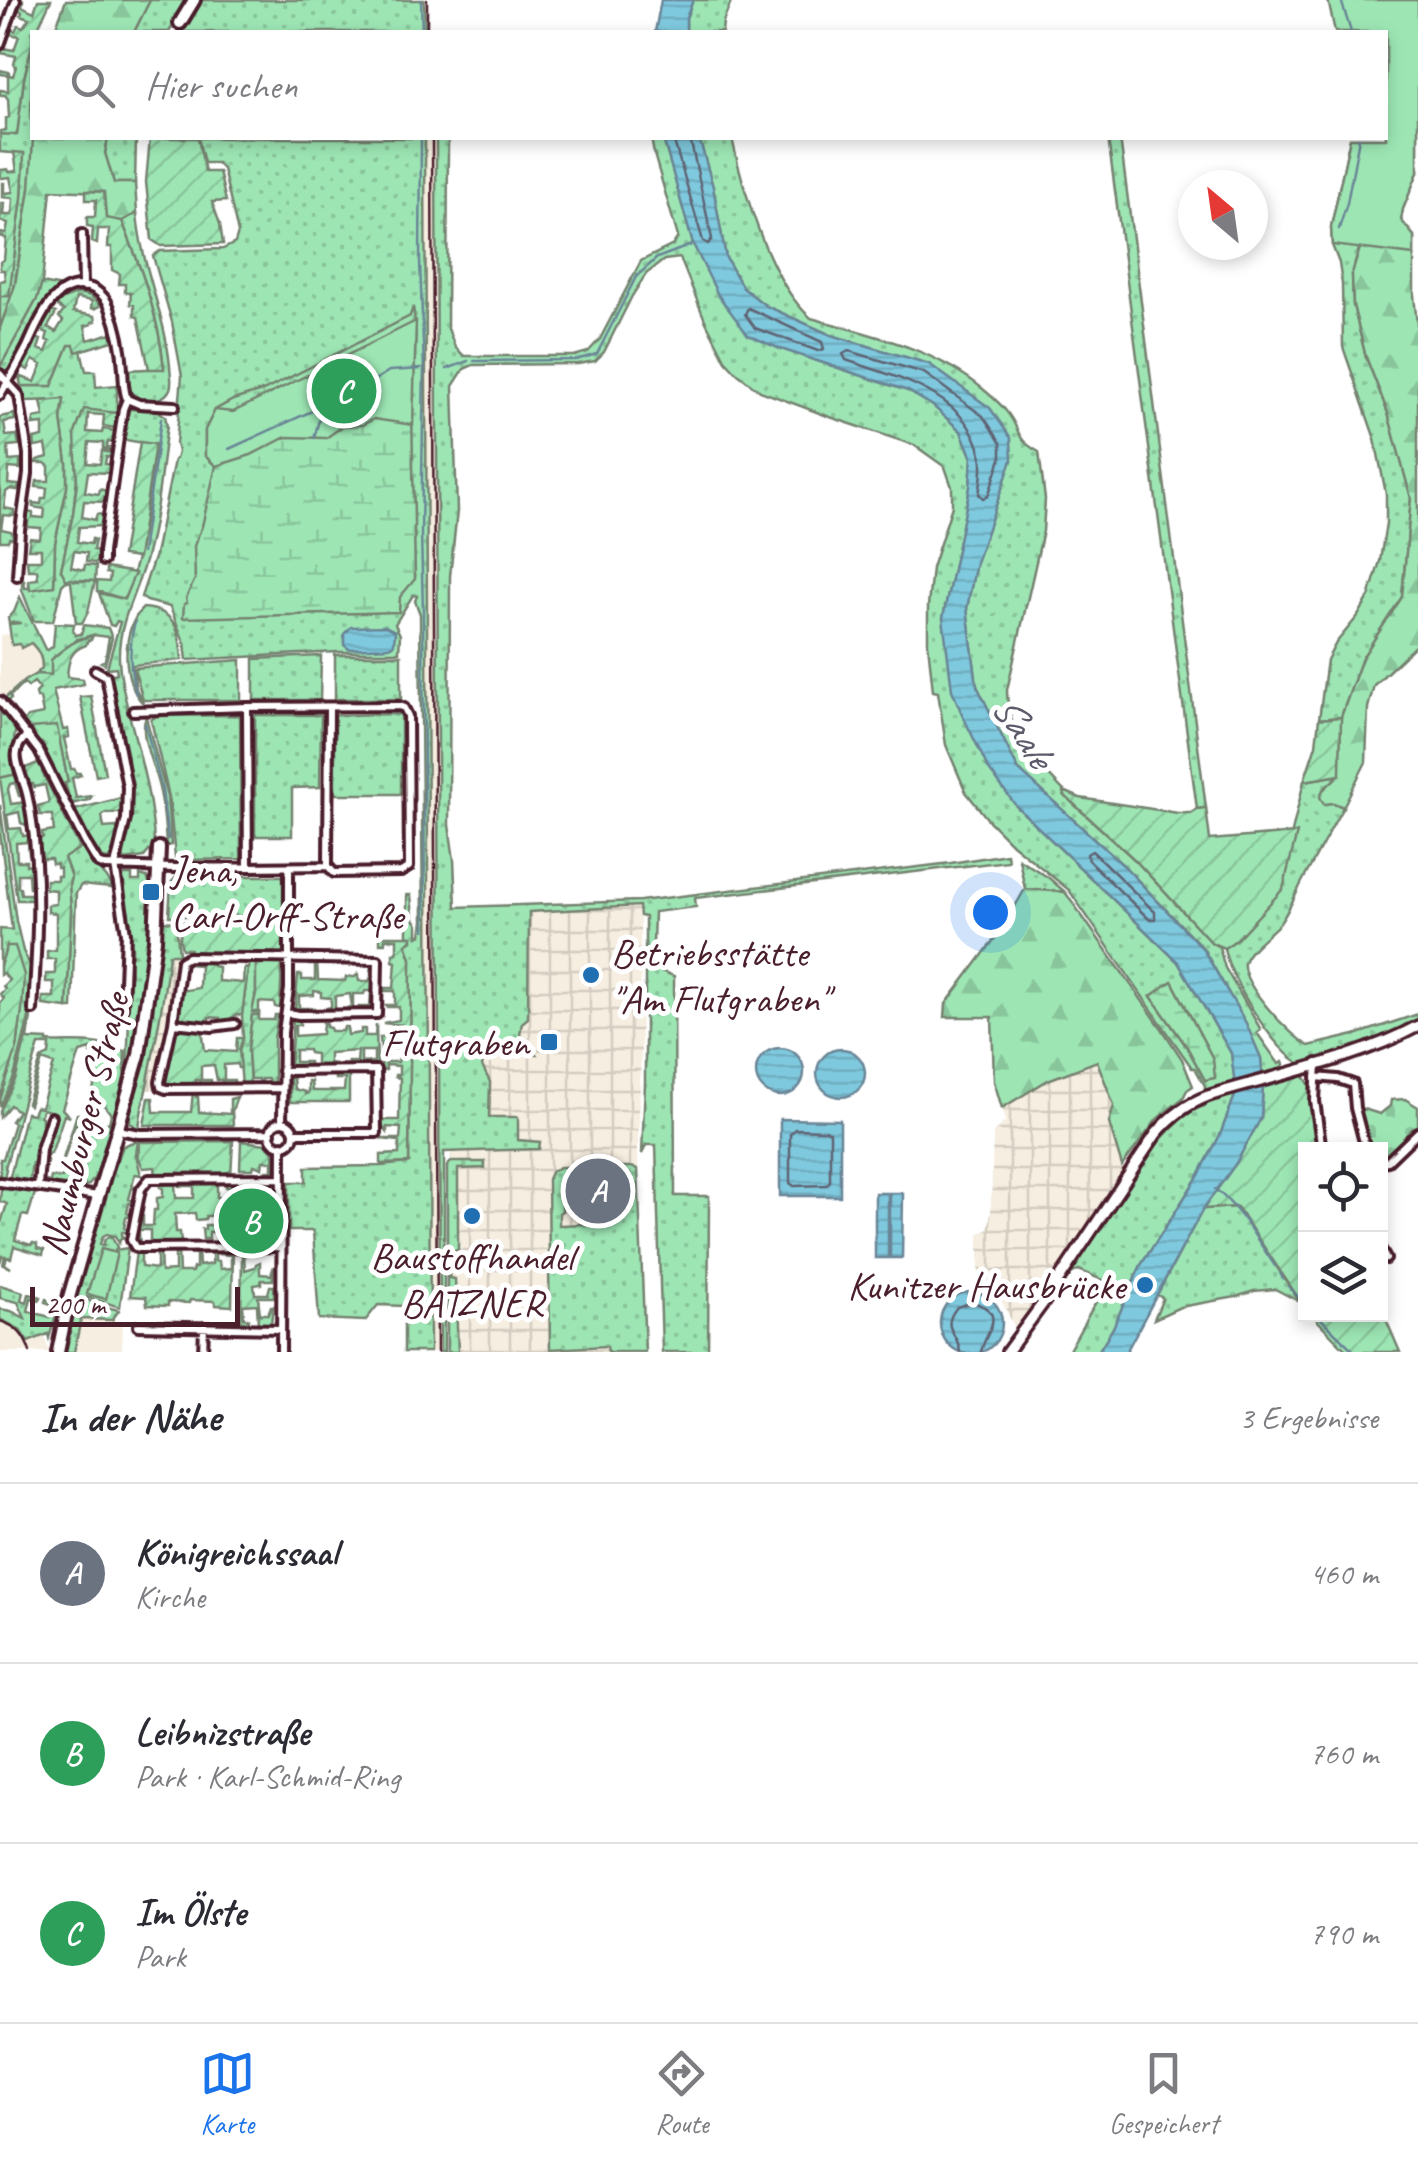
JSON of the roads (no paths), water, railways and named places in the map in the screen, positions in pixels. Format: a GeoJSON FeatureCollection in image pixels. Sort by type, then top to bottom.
{"type":"FeatureCollection","features":[{"type":"Feature","properties":{"kind":"main road"},"geometry":{"type":"LineString","coordinates":[[180,23],[194,0]]}},
{"type":"Feature","properties":{"kind":"main road","name":"Naumburger Straße"},"geometry":{"type":"LineString","coordinates":[[58,1352],[70,1294],[143,1036],[155,940],[159,848]]}},
{"type":"Feature","properties":{"kind":"street"},"geometry":{"type":"LineString","coordinates":[[0,44],[16,0]]}},
{"type":"Feature","properties":{"kind":"street"},"geometry":{"type":"LineString","coordinates":[[82,234],[83,287]]}},
{"type":"Feature","properties":{"kind":"street"},"geometry":{"type":"LineString","coordinates":[[0,395],[49,305],[67,290],[83,287],[96,290],[107,301],[120,348],[127,400],[113,473],[104,561]]}},
{"type":"Feature","properties":{"kind":"street"},"geometry":{"type":"LineString","coordinates":[[0,374],[17,392],[21,403],[28,454],[17,576]]}},
{"type":"Feature","properties":{"kind":"street"},"geometry":{"type":"LineString","coordinates":[[127,400],[175,406]]}},
{"type":"Feature","properties":{"kind":"street"},"geometry":{"type":"LineString","coordinates":[[95,670],[106,676],[127,788],[126,819],[115,866],[126,933],[120,1013]]}},
{"type":"Feature","properties":{"kind":"street"},"geometry":{"type":"LineString","coordinates":[[0,701],[39,751],[98,863],[159,868],[328,866]]}},
{"type":"Feature","properties":{"kind":"street"},"geometry":{"type":"LineString","coordinates":[[133,711],[247,707],[404,708],[408,716],[406,871],[334,873],[328,866],[328,708]]}},
{"type":"Feature","properties":{"kind":"street"},"geometry":{"type":"LineString","coordinates":[[247,707],[248,867]]}},
{"type":"Feature","properties":{"kind":"street"},"geometry":{"type":"LineString","coordinates":[[28,735],[17,746],[16,754],[26,788],[36,863],[33,1010]]}},
{"type":"Feature","properties":{"kind":"street"},"geometry":{"type":"LineString","coordinates":[[282,1122],[290,958],[289,867]]}},
{"type":"Feature","properties":{"kind":"street"},"geometry":{"type":"LineString","coordinates":[[282,1088],[161,1087],[184,959],[378,960],[378,1014],[286,1013]]}},
{"type":"Feature","properties":{"kind":"street"},"geometry":{"type":"LineString","coordinates":[[173,1023],[236,1024]]}},
{"type":"Feature","properties":{"kind":"street"},"geometry":{"type":"LineString","coordinates":[[1007,1352],[1156,1134],[1188,1104],[1380,1044],[1418,1026]]}},
{"type":"Feature","properties":{"kind":"street"},"geometry":{"type":"LineString","coordinates":[[1317,1064],[1314,1102],[1321,1142]]}},
{"type":"Feature","properties":{"kind":"street"},"geometry":{"type":"LineString","coordinates":[[282,1071],[376,1070],[376,1133],[294,1133]]}},
{"type":"Feature","properties":{"kind":"street"},"geometry":{"type":"LineString","coordinates":[[1316,1077],[1353,1084],[1364,1142]]}},
{"type":"Feature","properties":{"kind":"street"},"geometry":{"type":"LineString","coordinates":[[38,1186],[41,1148],[51,1117]]}},
{"type":"Feature","properties":{"kind":"street"},"geometry":{"type":"LineString","coordinates":[[282,1122],[290,1124],[294,1133],[290,1142],[282,1145],[274,1141],[271,1133],[282,1122]]}},
{"type":"Feature","properties":{"kind":"street"},"geometry":{"type":"LineString","coordinates":[[118,1130],[140,1134],[271,1133]]}},
{"type":"Feature","properties":{"kind":"street"},"geometry":{"type":"LineString","coordinates":[[1388,1162],[1418,1132]]}},
{"type":"Feature","properties":{"kind":"street"},"geometry":{"type":"LineString","coordinates":[[281,1352],[282,1145]]}},
{"type":"Feature","properties":{"kind":"street"},"geometry":{"type":"LineString","coordinates":[[282,1178],[148,1180],[141,1189],[131,1240],[138,1248],[282,1247]]}},
{"type":"Feature","properties":{"kind":"street"},"geometry":{"type":"LineString","coordinates":[[0,1182],[99,1196]]}},
{"type":"Feature","properties":{"kind":"street"},"geometry":{"type":"LineString","coordinates":[[138,1326],[280,1329]]}},
{"type":"Feature","properties":{"kind":"street"},"geometry":{"type":"LineString","coordinates":[[203,1352],[204,1327]]}},
{"type":"Feature","properties":{"kind":"water"},"geometry":{"type":"Polygon","coordinates":[[[661,0],[693,0],[686,30],[655,30],[661,0]]]}},
{"type":"Feature","properties":{"kind":"water"},"geometry":{"type":"Polygon","coordinates":[[[664,140],[700,140],[726,258],[743,288],[766,306],[831,335],[929,364],[990,408],[1011,438],[1012,460],[976,562],[967,608],[977,686],[1018,769],[1125,867],[1203,949],[1246,1023],[1261,1058],[1261,1118],[1236,1163],[1203,1209],[1126,1352],[1098,1352],[1141,1265],[1220,1135],[1236,1093],[1231,1053],[1178,962],[1016,806],[988,768],[962,714],[952,690],[943,618],[970,487],[972,458],[961,431],[933,406],[908,391],[748,335],[718,295],[693,244],[664,140]]]}},
{"type":"Feature","properties":{"kind":"water"},"geometry":{"type":"Polygon","coordinates":[[[385,626],[395,631],[394,644],[389,647],[349,649],[344,645],[344,634],[351,627],[385,626]]]}},
{"type":"Feature","properties":{"kind":"water"},"geometry":{"type":"Polygon","coordinates":[[[780,1048],[797,1055],[804,1072],[797,1089],[780,1096],[763,1089],[756,1072],[763,1055],[780,1048]]]}},
{"type":"Feature","properties":{"kind":"water"},"geometry":{"type":"Polygon","coordinates":[[[841,1049],[858,1056],[865,1073],[858,1090],[841,1097],[824,1090],[817,1073],[824,1056],[841,1049]]]}},
{"type":"Feature","properties":{"kind":"water"},"geometry":{"type":"Polygon","coordinates":[[[780,1119],[840,1120],[840,1196],[780,1196],[780,1119]]]}},
{"type":"Feature","properties":{"kind":"water"},"geometry":{"type":"Polygon","coordinates":[[[875,1193],[888,1193],[888,1258],[875,1258],[875,1193]]]}},
{"type":"Feature","properties":{"kind":"water"},"geometry":{"type":"Polygon","coordinates":[[[890,1193],[903,1193],[902,1258],[890,1258],[890,1193]]]}},
{"type":"Feature","properties":{"kind":"water"},"geometry":{"type":"Polygon","coordinates":[[[959,1294],[983,1294],[1000,1311],[1000,1335],[983,1352],[959,1352],[942,1335],[942,1311],[959,1294]]]}},
{"type":"Feature","properties":{"kind":"waterway"},"geometry":{"type":"LineString","coordinates":[[421,0],[422,30]]}},
{"type":"Feature","properties":{"kind":"waterway"},"geometry":{"type":"LineString","coordinates":[[1341,0],[1350,30]]}},
{"type":"Feature","properties":{"kind":"waterway"},"geometry":{"type":"LineString","coordinates":[[421,140],[425,930]]}},
{"type":"Feature","properties":{"kind":"waterway"},"geometry":{"type":"LineString","coordinates":[[1339,229],[1359,140]]}},
{"type":"Feature","properties":{"kind":"waterway"},"geometry":{"type":"LineString","coordinates":[[474,361],[576,360],[597,354],[636,277],[657,258],[694,244]]}},
{"type":"Feature","properties":{"kind":"waterway"},"geometry":{"type":"LineString","coordinates":[[447,369],[468,361]]}},
{"type":"Feature","properties":{"kind":"waterway"},"geometry":{"type":"LineString","coordinates":[[359,390],[389,371],[421,369]]}},
{"type":"Feature","properties":{"kind":"waterway"},"geometry":{"type":"LineString","coordinates":[[360,418],[363,390]]}},
{"type":"Feature","properties":{"kind":"waterway"},"geometry":{"type":"LineString","coordinates":[[229,449],[349,394]]}},
{"type":"Feature","properties":{"kind":"waterway"},"geometry":{"type":"LineString","coordinates":[[314,438],[323,406]]}},
{"type":"Feature","properties":{"kind":"waterway"},"geometry":{"type":"LineString","coordinates":[[142,553],[161,419]]}},
{"type":"Feature","properties":{"kind":"waterway"},"geometry":{"type":"LineString","coordinates":[[135,622],[130,658],[136,694]]}},
{"type":"Feature","properties":{"kind":"waterway"},"geometry":{"type":"LineString","coordinates":[[145,724],[162,790],[168,839]]}},
{"type":"Feature","properties":{"kind":"waterway"},"geometry":{"type":"LineString","coordinates":[[1260,1088],[1273,1085]]}},
{"type":"Feature","properties":{"kind":"waterway"},"geometry":{"type":"LineString","coordinates":[[1215,1189],[1240,1215],[1275,1266]]}},
{"type":"Feature","properties":{"kind":"waterway"},"geometry":{"type":"LineString","coordinates":[[1280,1273],[1283,1279]]}},
{"type":"Feature","properties":{"kind":"waterway"},"geometry":{"type":"LineString","coordinates":[[1288,1286],[1298,1297]]}},
{"type":"Feature","properties":{"kind":"waterway"},"geometry":{"type":"LineString","coordinates":[[1324,1322],[1355,1352]]}},
{"type":"Feature","properties":{"kind":"tram line"},"geometry":{"type":"LineString","coordinates":[[0,1321],[20,1332],[30,1352]]}},
{"type":"Feature","properties":{"kind":"railway"},"geometry":{"type":"LineString","coordinates":[[427,0],[427,30]]}},
{"type":"Feature","properties":{"kind":"railway"},"geometry":{"type":"LineString","coordinates":[[432,140],[437,1352]]}},
{"type":"Feature","properties":{"kind":"place","name":"Im Ölste"},"geometry":{"type":"Point","coordinates":[344,391]}},
{"type":"Feature","properties":{"kind":"place","name":"Jena, Carl-Orff-Straße"},"geometry":{"type":"Point","coordinates":[151,892]}},
{"type":"Feature","properties":{"kind":"place","name":"Betriebsstätte \"Am Flutgraben\""},"geometry":{"type":"Point","coordinates":[591,975]}},
{"type":"Feature","properties":{"kind":"place","name":"Flutgraben"},"geometry":{"type":"Point","coordinates":[549,1042]}},
{"type":"Feature","properties":{"kind":"place","name":"Königreichssaal"},"geometry":{"type":"Point","coordinates":[598,1191]}},
{"type":"Feature","properties":{"kind":"place","name":"Baustoffhandel BATZNER"},"geometry":{"type":"Point","coordinates":[472,1216]}},
{"type":"Feature","properties":{"kind":"place","name":"Leibnizstraße"},"geometry":{"type":"Point","coordinates":[251,1221]}},
{"type":"Feature","properties":{"kind":"place","name":"Kunitzer Hausbrücke"},"geometry":{"type":"Point","coordinates":[1145,1285]}},
{"type":"Feature","properties":{"kind":"water label","name":"Saale"},"geometry":{"type":"Point","coordinates":[1024,730]}}]}
